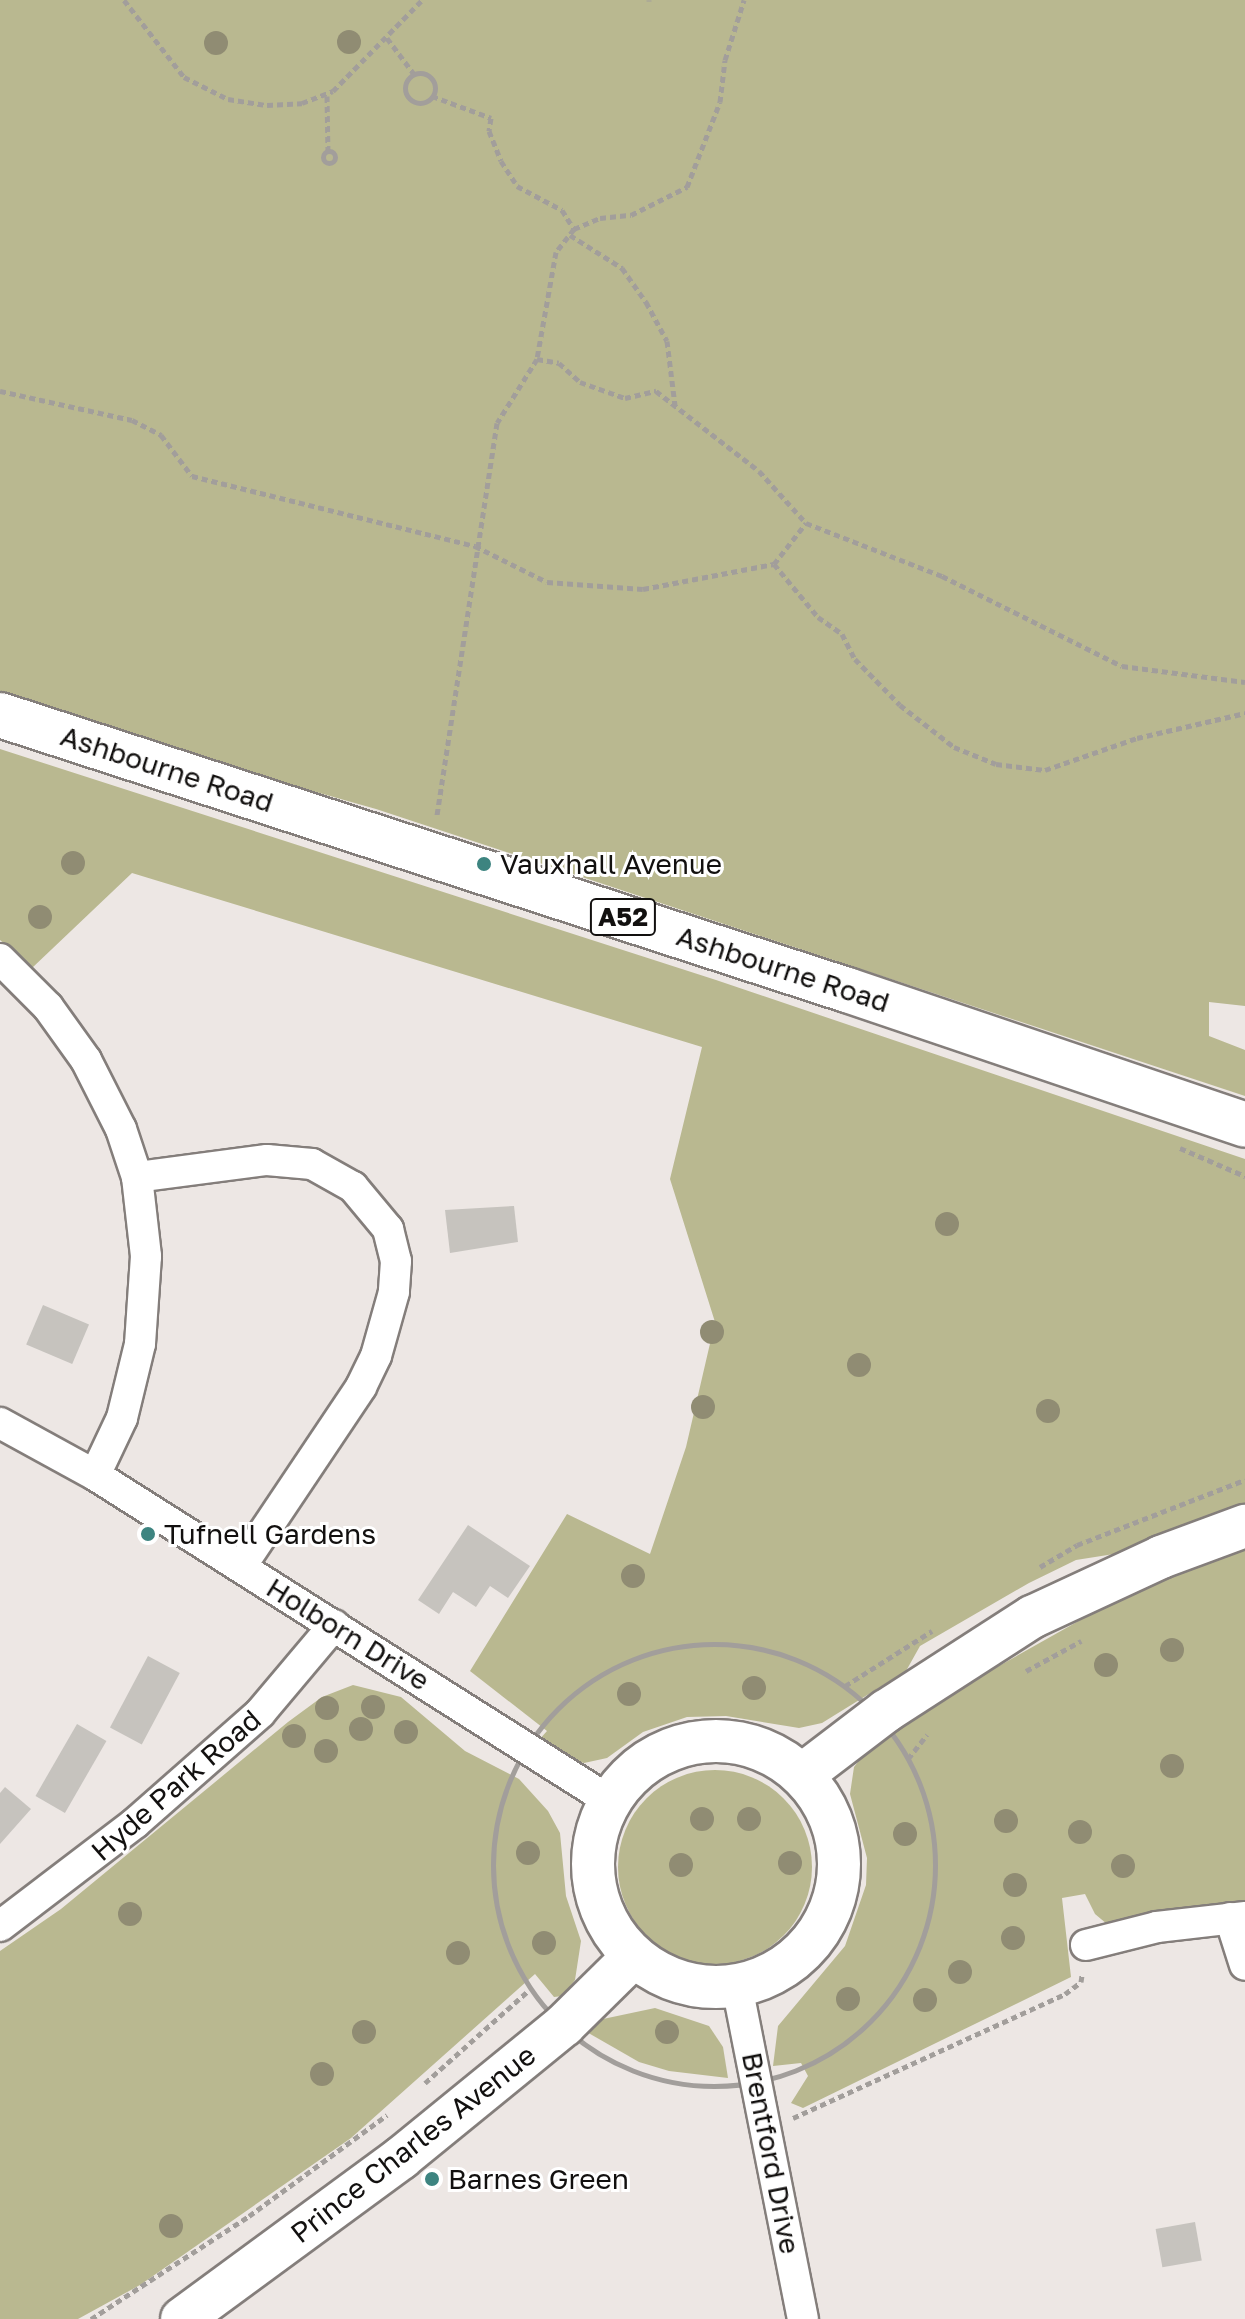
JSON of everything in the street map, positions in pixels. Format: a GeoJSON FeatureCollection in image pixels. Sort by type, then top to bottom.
{"type":"FeatureCollection","features":[{"type":"Feature","properties":{"kind":"highway","name":"Ashbourne Road"},"geometry":{"type":"LineString","coordinates":[[0,715],[847,990],[1245,1125]]}},
{"type":"Feature","properties":{"kind":"street"},"geometry":{"type":"LineString","coordinates":[[0,959],[48,1007],[86,1060],[121,1129],[137,1177],[146,1256],[140,1344],[122,1418],[95,1475]]}},
{"type":"Feature","properties":{"kind":"street"},"geometry":{"type":"LineString","coordinates":[[137,1177],[267,1160],[312,1164],[353,1187],[388,1229],[396,1261],[394,1292],[376,1356],[361,1387],[241,1566]]}},
{"type":"Feature","properties":{"kind":"street","name":"Holborn Drive"},"geometry":{"type":"LineString","coordinates":[[0,1423],[95,1475],[610,1801]]}},
{"type":"Feature","properties":{"kind":"street"},"geometry":{"type":"LineString","coordinates":[[802,1775],[878,1717],[1032,1617],[1161,1557],[1245,1526]]}},
{"type":"Feature","properties":{"kind":"street","name":"Hyde Park Road"},"geometry":{"type":"LineString","coordinates":[[0,1926],[135,1823],[260,1713],[334,1625]]}},
{"type":"Feature","properties":{"kind":"street"},"geometry":{"type":"LineString","coordinates":[[700,1742],[755,1747],[802,1775],[832,1820],[840,1873],[835,1900],[808,1947],[788,1965],[737,1986],[682,1983],[634,1956],[608,1923],[594,1883],[593,1854],[610,1801],[648,1761],[700,1742]]}},
{"type":"Feature","properties":{"kind":"street"},"geometry":{"type":"LineString","coordinates":[[1086,1945],[1157,1927],[1237,1917],[1245,1965]]}},
{"type":"Feature","properties":{"kind":"street","name":"Prince Charles Avenue"},"geometry":{"type":"LineString","coordinates":[[182,2319],[401,2158],[564,2025],[634,1956]]}},
{"type":"Feature","properties":{"kind":"street","name":"Brentford Drive"},"geometry":{"type":"LineString","coordinates":[[737,1986],[759,2083],[803,2319]]}},
{"type":"Feature","properties":{"kind":"path"},"geometry":{"type":"LineString","coordinates":[[124,0],[178,70],[200,87],[267,105],[327,96],[422,0]]}},
{"type":"Feature","properties":{"kind":"path"},"geometry":{"type":"LineString","coordinates":[[435,824],[475,546],[497,423],[537,359],[556,252],[572,232],[600,218],[631,215],[687,187],[720,102],[725,60],[744,0]]}},
{"type":"Feature","properties":{"kind":"path"},"geometry":{"type":"LineString","coordinates":[[387,38],[414,74],[431,78],[432,96]]}},
{"type":"Feature","properties":{"kind":"path"},"geometry":{"type":"LineString","coordinates":[[414,74],[407,80],[407,95],[419,102],[432,96],[491,118],[489,131],[501,161],[517,186],[562,210],[572,232],[622,268],[646,302],[667,341],[675,405]]}},
{"type":"Feature","properties":{"kind":"path"},"geometry":{"type":"LineString","coordinates":[[327,96],[328,151]]}},
{"type":"Feature","properties":{"kind":"path"},"geometry":{"type":"LineString","coordinates":[[537,359],[559,363],[580,382],[625,398],[656,391],[759,471],[806,523],[942,576],[1122,666],[1245,682]]}},
{"type":"Feature","properties":{"kind":"path"},"geometry":{"type":"LineString","coordinates":[[0,391],[132,420],[161,435],[192,476],[475,546],[547,582],[643,589],[774,564],[806,523]]}},
{"type":"Feature","properties":{"kind":"path"},"geometry":{"type":"LineString","coordinates":[[774,564],[818,617],[842,634],[878,683],[972,758],[1045,770],[1137,738],[1244,712]]}},
{"type":"Feature","properties":{"kind":"path"},"geometry":{"type":"LineString","coordinates":[[1012,1678],[1087,1638]]}},
{"type":"Feature","properties":{"kind":"path"},"geometry":{"type":"LineString","coordinates":[[697,1643],[742,1646],[813,1669],[860,1696],[908,1759],[928,1805],[936,1859],[925,1943],[893,1999],[861,2032],[799,2071],[759,2083],[701,2083],[656,2075],[588,2046],[530,1989],[506,1942],[493,1872],[505,1785],[524,1749],[540,1722],[596,1678],[649,1652],[697,1643]]}},
{"type":"Feature","properties":{"kind":"path"},"geometry":{"type":"LineString","coordinates":[[908,1759],[937,1728]]}},
{"type":"Feature","properties":{"kind":"path"},"geometry":{"type":"LineString","coordinates":[[770,2139],[783,2122],[1065,1994],[1081,1982],[1086,1945]]}},
{"type":"Feature","properties":{"kind":"path"},"geometry":{"type":"LineString","coordinates":[[419,2089],[530,1989]]}},
{"type":"Feature","properties":{"kind":"path"},"geometry":{"type":"LineString","coordinates":[[91,2319],[236,2225],[396,2108]]}},
{"type":"Feature","properties":{"kind":"green space"},"geometry":{"type":"Polygon","coordinates":[[[0,0],[1245,0],[1245,1006],[1209,1002],[1209,1036],[1245,1050],[1245,1096],[376,809],[189,756],[0,693],[0,0]]]}},
{"type":"Feature","properties":{"kind":"green space"},"geometry":{"type":"Polygon","coordinates":[[[0,749],[716,980],[1245,1159],[1245,1506],[1114,1554],[1076,1560],[1029,1583],[920,1646],[906,1671],[822,1723],[799,1728],[726,1716],[687,1717],[643,1732],[607,1758],[584,1763],[558,1756],[538,1741],[547,1731],[470,1671],[567,1514],[650,1554],[686,1447],[715,1322],[670,1179],[702,1047],[132,873],[32,968],[0,940],[0,749]]]}},
{"type":"Feature","properties":{"kind":"green space"},"geometry":{"type":"Polygon","coordinates":[[[1245,1547],[1245,1904],[1107,1924],[1095,1914],[1085,1894],[1062,1898],[1071,1977],[803,2108],[791,2103],[808,2076],[801,2063],[773,2066],[778,2026],[845,1946],[866,1885],[867,1858],[850,1794],[854,1767],[871,1745],[942,1698],[1139,1587],[1245,1547]]]}},
{"type":"Feature","properties":{"kind":"green space"},"geometry":{"type":"Polygon","coordinates":[[[353,1685],[401,1697],[465,1751],[519,1779],[548,1811],[560,1833],[566,1896],[581,1941],[575,1980],[563,1996],[554,1997],[535,1974],[351,2138],[140,2285],[78,2319],[0,2319],[0,1951],[61,1909],[288,1722],[322,1697],[353,1685]]]}},
{"type":"Feature","properties":{"kind":"green space"},"geometry":{"type":"Polygon","coordinates":[[[715,1770],[752,1778],[783,1799],[804,1830],[812,1867],[804,1904],[783,1935],[752,1956],[715,1964],[678,1956],[647,1935],[626,1904],[618,1867],[626,1830],[647,1799],[678,1778],[715,1770]]]}},
{"type":"Feature","properties":{"kind":"green space"},"geometry":{"type":"Polygon","coordinates":[[[655,2008],[709,2026],[723,2047],[728,2078],[669,2071],[639,2062],[585,2031],[603,2019],[655,2008]]]}},
{"type":"Feature","properties":{"kind":"building"},"geometry":{"type":"Polygon","coordinates":[[[514,1206],[518,1242],[450,1253],[445,1210],[514,1206]]]}},
{"type":"Feature","properties":{"kind":"building"},"geometry":{"type":"Polygon","coordinates":[[[43,1305],[89,1325],[72,1364],[26,1345],[43,1305]]]}},
{"type":"Feature","properties":{"kind":"building"},"geometry":{"type":"Polygon","coordinates":[[[468,1525],[530,1566],[508,1598],[490,1586],[476,1607],[453,1592],[439,1614],[418,1600],[468,1525]]]}},
{"type":"Feature","properties":{"kind":"building"},"geometry":{"type":"Polygon","coordinates":[[[148,1656],[180,1673],[142,1744],[110,1728],[148,1656]]]}},
{"type":"Feature","properties":{"kind":"building"},"geometry":{"type":"Polygon","coordinates":[[[77,1724],[106,1741],[65,1813],[36,1796],[77,1724]]]}},
{"type":"Feature","properties":{"kind":"building"},"geometry":{"type":"Polygon","coordinates":[[[5,1787],[31,1809],[0,1844],[0,1793],[5,1787]]]}},
{"type":"Feature","properties":{"kind":"building"},"geometry":{"type":"Polygon","coordinates":[[[1195,2222],[1202,2260],[1162,2267],[1156,2229],[1195,2222]]]}},
{"type":"Feature","properties":{"kind":"place","name":"Vauxhall Avenue"},"geometry":{"type":"Point","coordinates":[484,864]}},
{"type":"Feature","properties":{"kind":"place","name":"Tufnell Gardens"},"geometry":{"type":"Point","coordinates":[148,1534]}},
{"type":"Feature","properties":{"kind":"place","name":"Barnes Green"},"geometry":{"type":"Point","coordinates":[432,2179]}}]}
